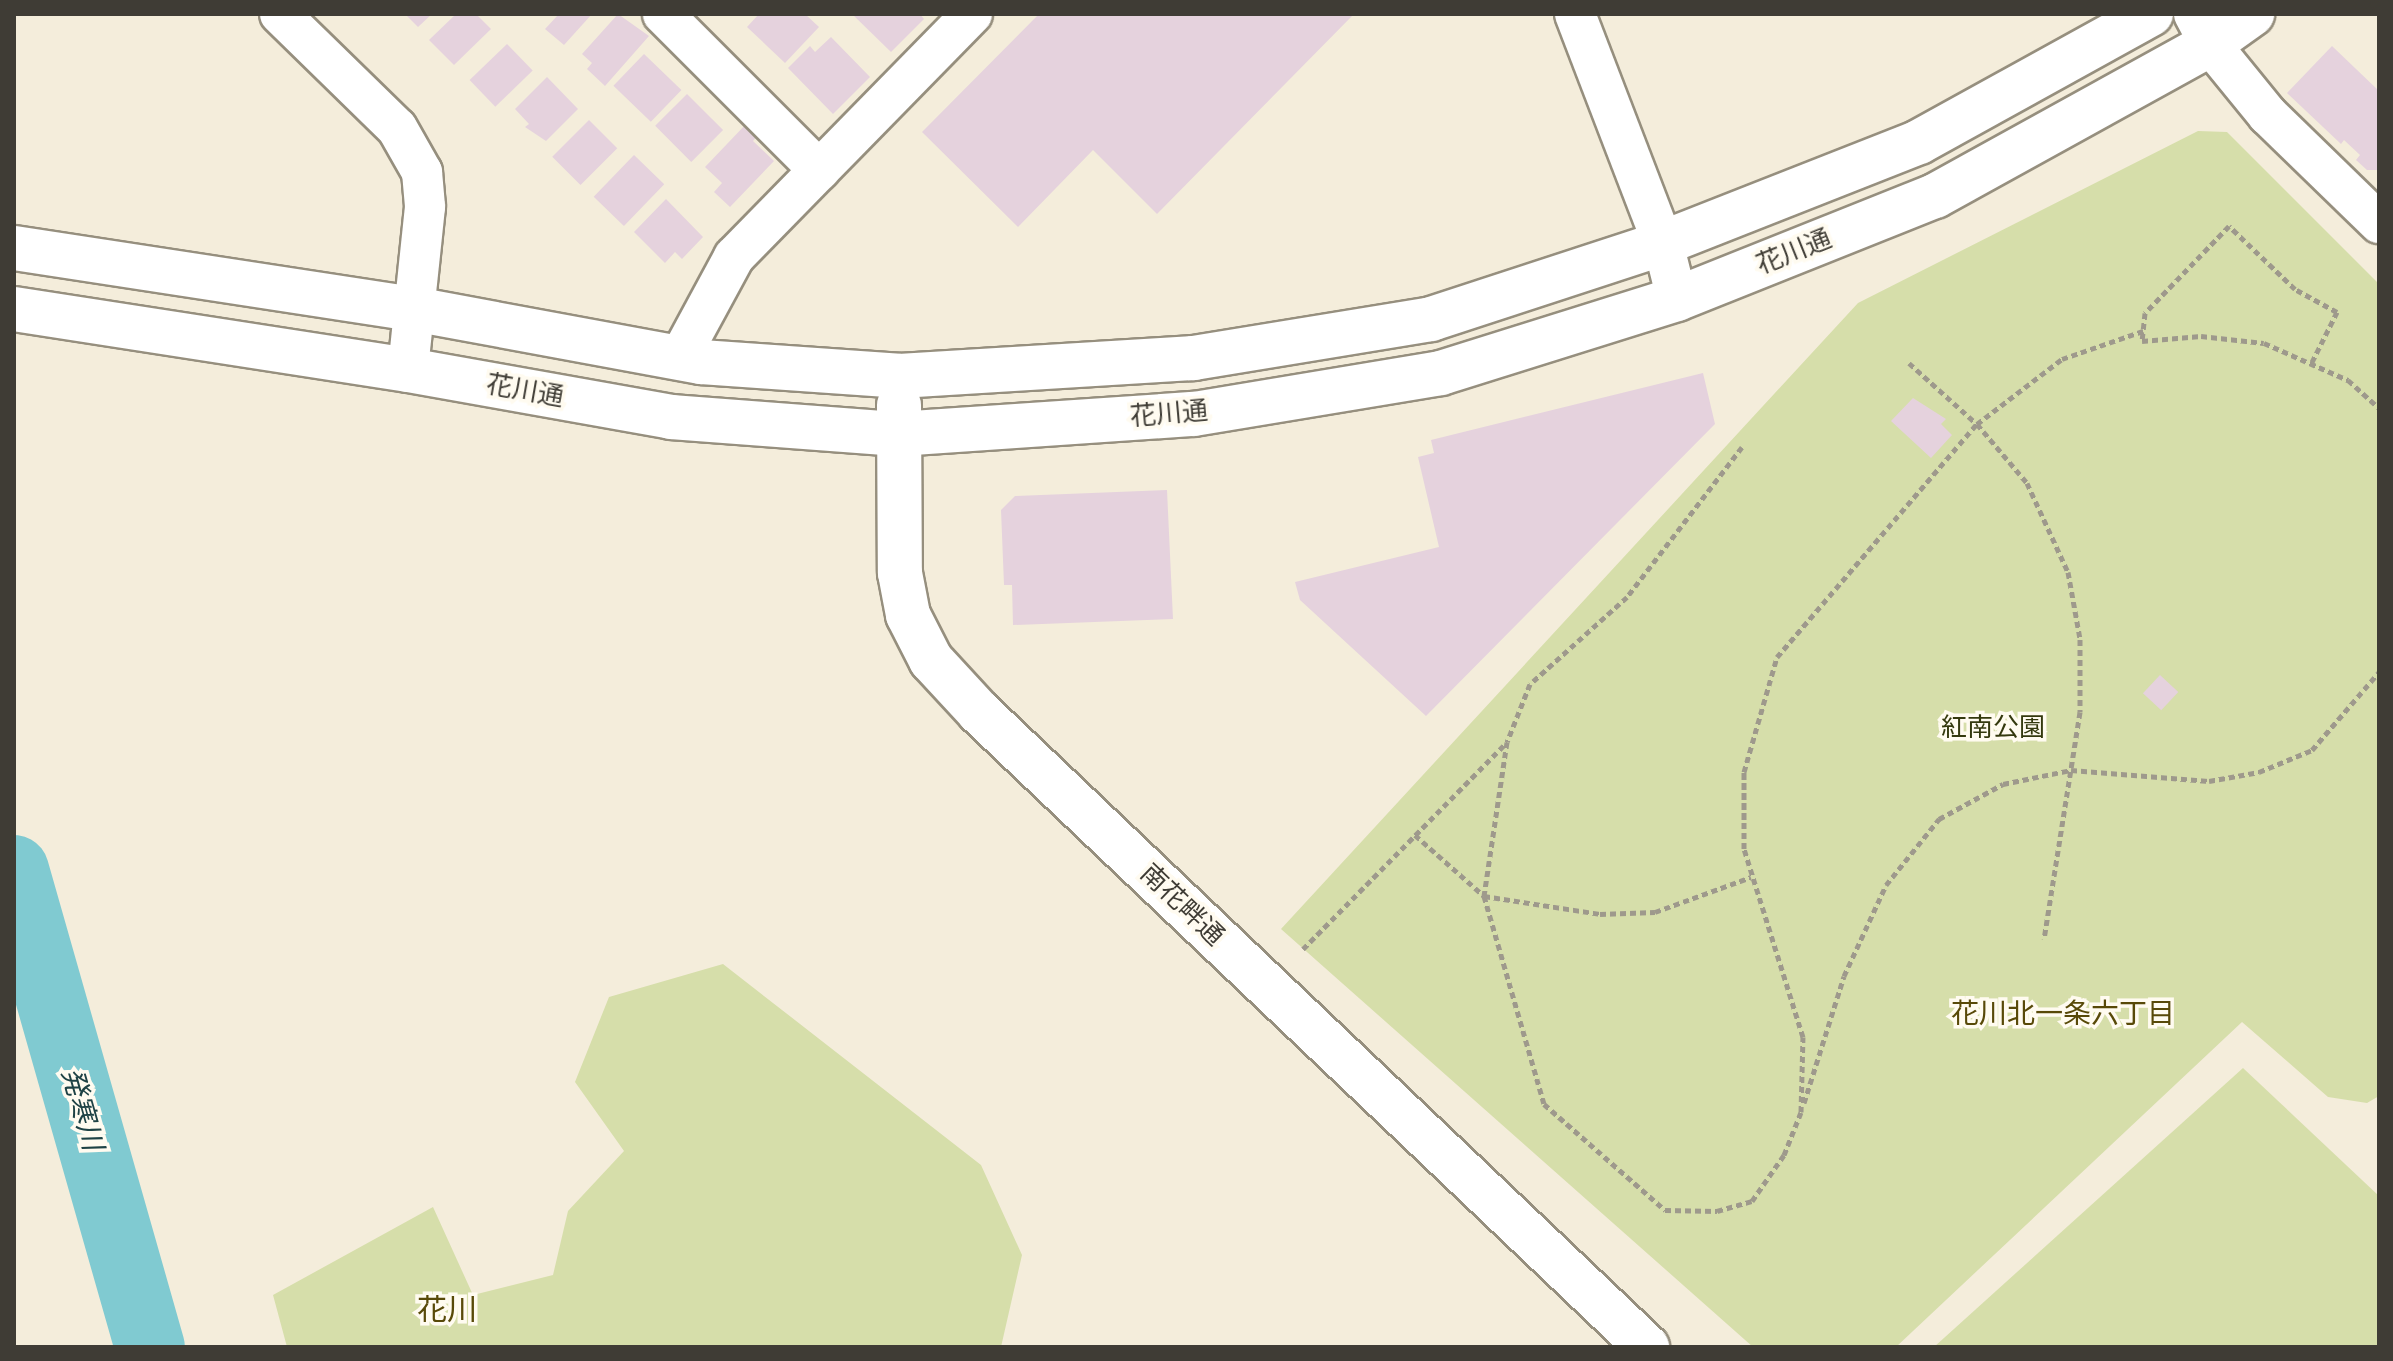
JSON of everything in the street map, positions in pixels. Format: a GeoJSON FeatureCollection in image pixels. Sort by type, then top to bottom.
{"type":"FeatureCollection","features":[{"type":"Feature","properties":{"kind":"street"},"geometry":{"type":"LineString","coordinates":[[663,14],[819,170]]}},
{"type":"Feature","properties":{"kind":"street"},"geometry":{"type":"LineString","coordinates":[[1575,14],[1663,243],[1677,299]]}},
{"type":"Feature","properties":{"kind":"street","name":"花川通"},"geometry":{"type":"LineString","coordinates":[[14,248],[414,309],[680,357],[899,376],[1194,358],[1431,319],[1663,243],[1919,142],[2151,14]]}},
{"type":"Feature","properties":{"kind":"street","name":"花川通"},"geometry":{"type":"LineString","coordinates":[[14,309],[408,370],[671,417],[898,434],[1194,414],[1441,373],[1677,299],[1935,196],[2202,29],[2252,14]]}},
{"type":"Feature","properties":{"kind":"street"},"geometry":{"type":"LineString","coordinates":[[680,357],[734,257],[964,17]]}},
{"type":"Feature","properties":{"kind":"street"},"geometry":{"type":"LineString","coordinates":[[294,19],[397,128],[422,172],[425,207],[408,370]]}},
{"type":"Feature","properties":{"kind":"street"},"geometry":{"type":"LineString","coordinates":[[2202,29],[2268,115],[2376,216]]}},
{"type":"Feature","properties":{"kind":"street","name":"南花畔通"},"geometry":{"type":"LineString","coordinates":[[899,376],[900,573],[908,615],[931,660],[979,712],[1647,1347]]}},
{"type":"Feature","properties":{"kind":"path"},"geometry":{"type":"LineString","coordinates":[[2312,362],[2337,312],[2295,289],[2229,226],[2145,313],[2142,341],[2201,336],[2264,343],[2348,380],[2379,408]]}},
{"type":"Feature","properties":{"kind":"path"},"geometry":{"type":"LineString","coordinates":[[1801,1112],[1803,1037],[1744,849],[1744,772],[1777,657],[1977,424],[2062,359],[2143,331]]}},
{"type":"Feature","properties":{"kind":"path"},"geometry":{"type":"LineString","coordinates":[[1909,363],[1977,424],[2027,483],[2068,572],[2080,639],[2080,712],[2044,939]]}},
{"type":"Feature","properties":{"kind":"path"},"geometry":{"type":"LineString","coordinates":[[1742,447],[1627,597],[1530,684],[1507,742],[1484,896],[1544,1104],[1665,1210],[1717,1211],[1752,1201],[1784,1155],[1801,1112],[1844,976],[1886,885],[1939,819],[2003,784],[2071,770],[2209,781],[2259,772],[2312,750],[2379,672]]}},
{"type":"Feature","properties":{"kind":"path"},"geometry":{"type":"LineString","coordinates":[[1303,949],[1507,742]]}},
{"type":"Feature","properties":{"kind":"path"},"geometry":{"type":"LineString","coordinates":[[1415,835],[1484,896],[1600,914],[1655,912],[1751,877]]}},
{"type":"Feature","properties":{"kind":"green space","name":"紅南公園"},"geometry":{"type":"Polygon","coordinates":[[[2198,131],[2227,132],[2379,284],[2379,1096],[2367,1103],[2328,1097],[2242,1022],[1896,1347],[1753,1347],[1281,929],[1858,303],[2198,131]]]}},
{"type":"Feature","properties":{"kind":"green space"},"geometry":{"type":"Polygon","coordinates":[[[723,964],[981,1165],[1022,1255],[1001,1347],[287,1347],[273,1295],[433,1207],[473,1295],[553,1275],[568,1211],[624,1151],[575,1082],[609,997],[723,964]]]}},
{"type":"Feature","properties":{"kind":"green space"},"geometry":{"type":"Polygon","coordinates":[[[2243,1068],[2379,1196],[2379,1347],[1934,1347],[2243,1068]]]}},
{"type":"Feature","properties":{"kind":"building"},"geometry":{"type":"Polygon","coordinates":[[[405,14],[432,14],[418,27],[405,14]]]}},
{"type":"Feature","properties":{"kind":"building"},"geometry":{"type":"Polygon","coordinates":[[[456,14],[476,14],[491,29],[454,65],[429,40],[456,14]]]}},
{"type":"Feature","properties":{"kind":"building"},"geometry":{"type":"Polygon","coordinates":[[[559,14],[592,14],[564,45],[545,29],[559,14]]]}},
{"type":"Feature","properties":{"kind":"building"},"geometry":{"type":"Polygon","coordinates":[[[618,14],[649,36],[605,86],[587,69],[592,63],[582,54],[618,14]]]}},
{"type":"Feature","properties":{"kind":"building"},"geometry":{"type":"Polygon","coordinates":[[[759,14],[805,14],[819,27],[785,63],[747,27],[759,14]]]}},
{"type":"Feature","properties":{"kind":"building"},"geometry":{"type":"Polygon","coordinates":[[[852,14],[920,14],[924,19],[891,52],[852,14]]]}},
{"type":"Feature","properties":{"kind":"building"},"geometry":{"type":"Polygon","coordinates":[[[1039,14],[1354,14],[1157,214],[1093,150],[1018,227],[922,132],[1039,14]]]}},
{"type":"Feature","properties":{"kind":"building"},"geometry":{"type":"Polygon","coordinates":[[[831,37],[870,77],[833,114],[788,68],[810,46],[815,52],[831,37]]]}},
{"type":"Feature","properties":{"kind":"building"},"geometry":{"type":"Polygon","coordinates":[[[507,44],[533,71],[495,107],[470,80],[507,44]]]}},
{"type":"Feature","properties":{"kind":"building"},"geometry":{"type":"Polygon","coordinates":[[[2332,46],[2379,91],[2379,170],[2367,170],[2356,160],[2360,155],[2344,140],[2341,144],[2287,93],[2332,46]]]}},
{"type":"Feature","properties":{"kind":"building"},"geometry":{"type":"Polygon","coordinates":[[[644,54],[681,90],[651,122],[613,86],[644,54]]]}},
{"type":"Feature","properties":{"kind":"building"},"geometry":{"type":"Polygon","coordinates":[[[547,77],[578,109],[546,141],[525,127],[529,124],[515,109],[547,77]]]}},
{"type":"Feature","properties":{"kind":"building"},"geometry":{"type":"Polygon","coordinates":[[[687,94],[723,130],[691,162],[655,126],[687,94]]]}},
{"type":"Feature","properties":{"kind":"building"},"geometry":{"type":"Polygon","coordinates":[[[589,120],[617,148],[581,185],[552,157],[589,120]]]}},
{"type":"Feature","properties":{"kind":"building"},"geometry":{"type":"Polygon","coordinates":[[[748,122],[760,133],[753,141],[774,161],[730,207],[714,192],[722,183],[705,167],[748,122]]]}},
{"type":"Feature","properties":{"kind":"building"},"geometry":{"type":"Polygon","coordinates":[[[634,155],[664,184],[624,226],[594,197],[634,155]]]}},
{"type":"Feature","properties":{"kind":"building"},"geometry":{"type":"Polygon","coordinates":[[[666,199],[703,237],[682,259],[675,252],[665,263],[634,232],[666,199]]]}},
{"type":"Feature","properties":{"kind":"building"},"geometry":{"type":"Polygon","coordinates":[[[1703,373],[1715,424],[1426,716],[1300,600],[1295,582],[1439,547],[1418,457],[1434,453],[1431,440],[1703,373]]]}},
{"type":"Feature","properties":{"kind":"building"},"geometry":{"type":"Polygon","coordinates":[[[1913,398],[1946,419],[1941,424],[1952,435],[1931,458],[1891,421],[1913,398]]]}},
{"type":"Feature","properties":{"kind":"building"},"geometry":{"type":"Polygon","coordinates":[[[1167,490],[1173,619],[1013,625],[1012,585],[1004,585],[1001,510],[1015,496],[1167,490]]]}},
{"type":"Feature","properties":{"kind":"building"},"geometry":{"type":"Polygon","coordinates":[[[2160,675],[2178,692],[2161,710],[2143,693],[2160,675]]]}},
{"type":"Feature","properties":{"kind":"waterway","name":"発寒川"},"geometry":{"type":"LineString","coordinates":[[14,870],[150,1347]]}},
{"type":"Feature","properties":{"kind":"district","name":"花川北一条六丁目"},"geometry":{"type":"Point","coordinates":[2063,1014]}},
{"type":"Feature","properties":{"kind":"district","name":"花川"},"geometry":{"type":"Point","coordinates":[447,1311]}}]}
